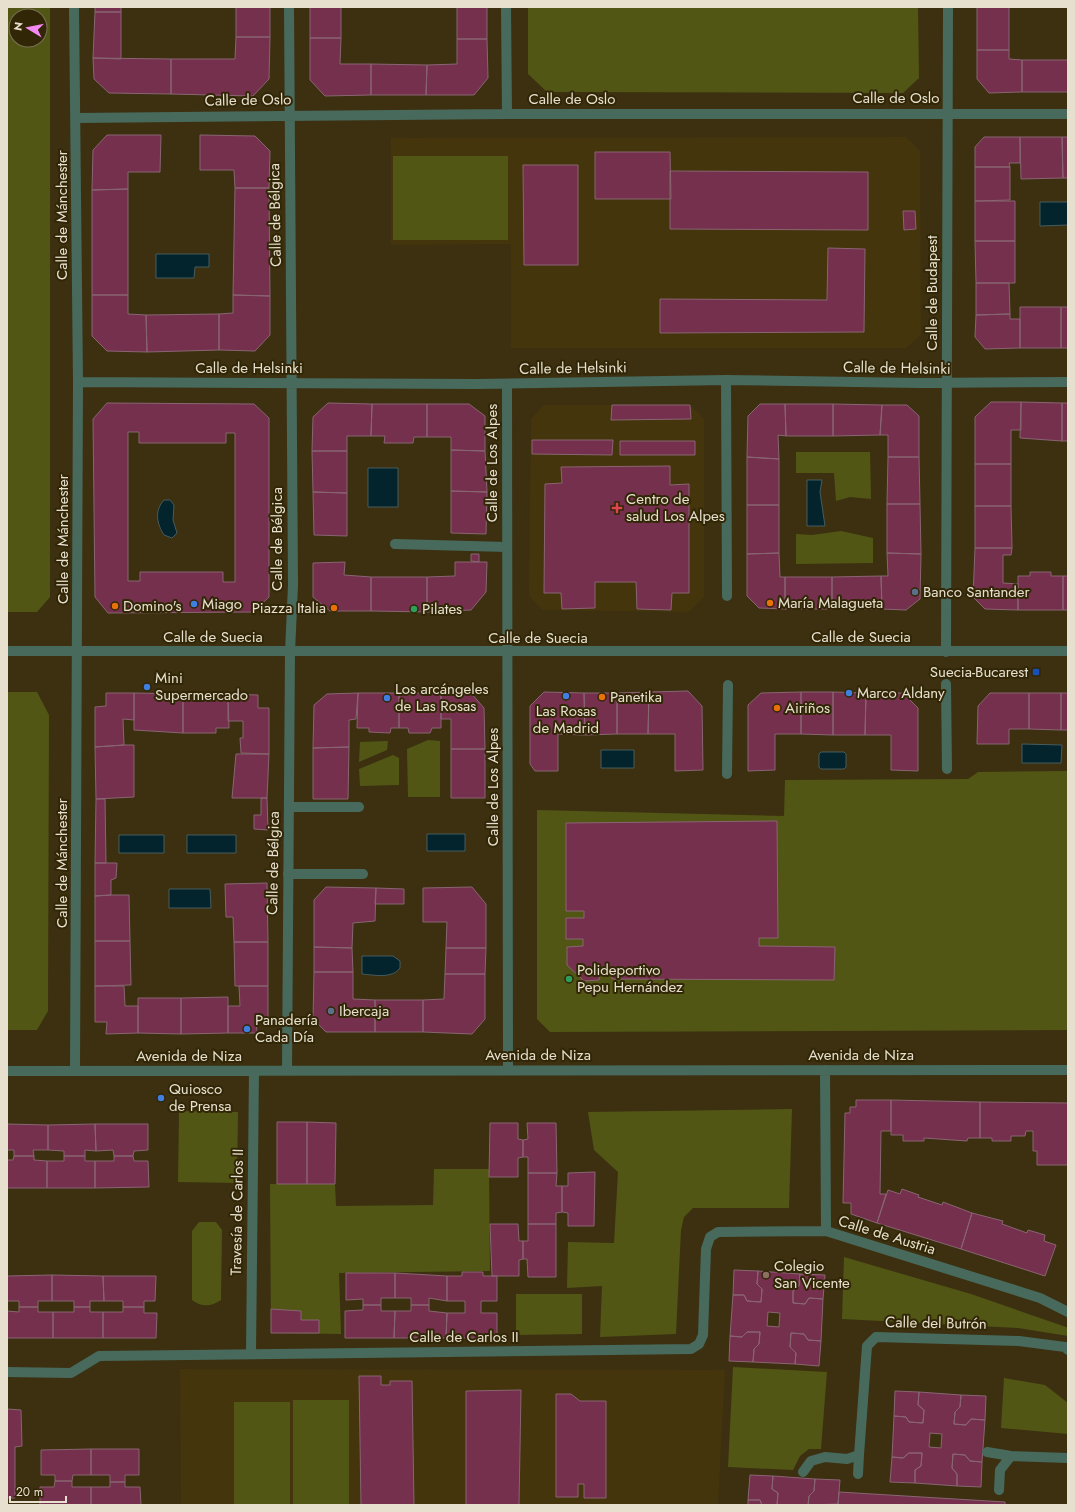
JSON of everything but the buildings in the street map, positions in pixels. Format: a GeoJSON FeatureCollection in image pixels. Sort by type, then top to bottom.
{"type":"FeatureCollection","features":[{"type":"Feature","properties":{"kind":"street","name":"Calle de Mánchester"},"geometry":{"type":"LineString","coordinates":[[74,7],[78,382],[75,1071]]}},
{"type":"Feature","properties":{"kind":"street","name":"Calle de Bélgica"},"geometry":{"type":"LineString","coordinates":[[287,1070],[290,652],[292,585],[289,7]]}},
{"type":"Feature","properties":{"kind":"street"},"geometry":{"type":"LineString","coordinates":[[506,7],[507,114]]}},
{"type":"Feature","properties":{"kind":"street","name":"Calle de Budapest"},"geometry":{"type":"LineString","coordinates":[[946,652],[948,7]]}},
{"type":"Feature","properties":{"kind":"street","name":"Calle de Oslo"},"geometry":{"type":"LineString","coordinates":[[76,118],[507,114],[1068,114]]}},
{"type":"Feature","properties":{"kind":"street"},"geometry":{"type":"LineString","coordinates":[[726,380],[727,596]]}},
{"type":"Feature","properties":{"kind":"street","name":"Calle de Helsinki"},"geometry":{"type":"LineString","coordinates":[[78,382],[507,384],[726,380],[947,383],[1068,382]]}},
{"type":"Feature","properties":{"kind":"street","name":"Calle de Los Alpes"},"geometry":{"type":"LineString","coordinates":[[507,384],[508,1070]]}},
{"type":"Feature","properties":{"kind":"street"},"geometry":{"type":"LineString","coordinates":[[395,544],[508,547]]}},
{"type":"Feature","properties":{"kind":"street","name":"Calle de Suecia"},"geometry":{"type":"LineString","coordinates":[[7,651],[508,653],[1068,651]]}},
{"type":"Feature","properties":{"kind":"street"},"geometry":{"type":"LineString","coordinates":[[946,684],[947,769]]}},
{"type":"Feature","properties":{"kind":"street"},"geometry":{"type":"LineString","coordinates":[[727,774],[728,685]]}},
{"type":"Feature","properties":{"kind":"street"},"geometry":{"type":"LineString","coordinates":[[289,807],[359,807]]}},
{"type":"Feature","properties":{"kind":"street"},"geometry":{"type":"LineString","coordinates":[[288,874],[363,874]]}},
{"type":"Feature","properties":{"kind":"street","name":"Calle de Austria"},"geometry":{"type":"LineString","coordinates":[[825,1070],[826,1231],[1040,1298],[1068,1312]]}},
{"type":"Feature","properties":{"kind":"street","name":"Avenida de Niza"},"geometry":{"type":"LineString","coordinates":[[7,1071],[1068,1070]]}},
{"type":"Feature","properties":{"kind":"street","name":"Travesía de Carlos II"},"geometry":{"type":"LineString","coordinates":[[251,1353],[254,1071]]}},
{"type":"Feature","properties":{"kind":"street","name":"Calle de Carlos II"},"geometry":{"type":"LineString","coordinates":[[7,1372],[71,1373],[99,1356],[251,1353],[548,1352],[691,1349],[698,1344],[703,1335],[706,1249],[710,1237],[718,1232],[826,1231]]}},
{"type":"Feature","properties":{"kind":"street","name":"Calle del Butrón"},"geometry":{"type":"LineString","coordinates":[[858,1474],[867,1346],[876,1337],[1019,1341],[1065,1347],[1068,1350]]}},
{"type":"Feature","properties":{"kind":"street"},"geometry":{"type":"LineString","coordinates":[[987,1452],[1011,1456],[1068,1458]]}},
{"type":"Feature","properties":{"kind":"street"},"geometry":{"type":"LineString","coordinates":[[803,1472],[811,1461],[825,1457],[847,1459],[859,1455]]}},
{"type":"Feature","properties":{"kind":"street"},"geometry":{"type":"LineString","coordinates":[[999,1490],[1000,1470],[1011,1456]]}},
{"type":"Feature","properties":{"kind":"shaded area"},"geometry":{"type":"Polygon","coordinates":[[[906,137],[920,151],[921,335],[906,348],[511,348],[511,244],[391,245],[391,138],[906,137]]]}},
{"type":"Feature","properties":{"kind":"shaded area","name":"Centro de salud Los Alpes"},"geometry":{"type":"Polygon","coordinates":[[[544,405],[690,405],[704,419],[704,597],[689,612],[542,610],[529,596],[531,419],[544,405]]]}},
{"type":"Feature","properties":{"kind":"shaded area"},"geometry":{"type":"Polygon","coordinates":[[[180,1369],[725,1370],[718,1505],[181,1505],[180,1369]]]}},
{"type":"Feature","properties":{"kind":"green space"},"geometry":{"type":"Polygon","coordinates":[[[7,7],[50,7],[50,597],[37,612],[7,612],[7,7]]]}},
{"type":"Feature","properties":{"kind":"green space"},"geometry":{"type":"Polygon","coordinates":[[[528,7],[918,7],[919,78],[903,93],[547,92],[528,74],[528,7]]]}},
{"type":"Feature","properties":{"kind":"green space"},"geometry":{"type":"Polygon","coordinates":[[[393,156],[508,156],[508,240],[393,240],[393,156]]]}},
{"type":"Feature","properties":{"kind":"green space"},"geometry":{"type":"Polygon","coordinates":[[[796,452],[870,452],[871,499],[850,497],[836,501],[834,473],[796,473],[796,452]]]}},
{"type":"Feature","properties":{"kind":"green space"},"geometry":{"type":"Polygon","coordinates":[[[841,531],[873,538],[873,563],[796,564],[796,534],[812,535],[841,531]]]}},
{"type":"Feature","properties":{"kind":"green space"},"geometry":{"type":"Polygon","coordinates":[[[7,692],[37,692],[49,715],[48,1011],[37,1030],[7,1030],[7,692]]]}},
{"type":"Feature","properties":{"kind":"green space"},"geometry":{"type":"Polygon","coordinates":[[[428,740],[440,741],[440,797],[408,797],[407,749],[428,740]]]}},
{"type":"Feature","properties":{"kind":"green space"},"geometry":{"type":"Polygon","coordinates":[[[388,741],[387,750],[359,762],[360,742],[388,741]]]}},
{"type":"Feature","properties":{"kind":"green space"},"geometry":{"type":"Polygon","coordinates":[[[393,755],[399,758],[399,785],[360,786],[359,769],[393,755]]]}},
{"type":"Feature","properties":{"kind":"green space"},"geometry":{"type":"Polygon","coordinates":[[[1068,771],[1068,1030],[550,1032],[537,1019],[537,810],[784,816],[785,780],[968,779],[978,772],[1068,771]]]}},
{"type":"Feature","properties":{"kind":"green space"},"geometry":{"type":"Polygon","coordinates":[[[792,1109],[789,1208],[693,1208],[684,1217],[681,1230],[676,1334],[600,1337],[602,1286],[567,1288],[568,1242],[614,1243],[618,1172],[594,1150],[588,1112],[792,1109]]]}},
{"type":"Feature","properties":{"kind":"green space"},"geometry":{"type":"Polygon","coordinates":[[[179,1111],[238,1112],[237,1183],[178,1182],[179,1111]]]}},
{"type":"Feature","properties":{"kind":"green space"},"geometry":{"type":"Polygon","coordinates":[[[434,1169],[489,1169],[490,1271],[339,1273],[341,1334],[271,1333],[270,1184],[335,1184],[336,1206],[433,1205],[434,1169]]]}},
{"type":"Feature","properties":{"kind":"green space"},"geometry":{"type":"Polygon","coordinates":[[[199,1222],[216,1222],[222,1230],[221,1300],[210,1305],[202,1305],[192,1300],[192,1231],[199,1222]]]}},
{"type":"Feature","properties":{"kind":"green space"},"geometry":{"type":"Polygon","coordinates":[[[844,1257],[971,1294],[1066,1327],[1068,1328],[1068,1336],[1018,1328],[842,1319],[844,1257]]]}},
{"type":"Feature","properties":{"kind":"green space"},"geometry":{"type":"Polygon","coordinates":[[[516,1294],[582,1294],[582,1334],[516,1335],[516,1294]]]}},
{"type":"Feature","properties":{"kind":"green space"},"geometry":{"type":"Polygon","coordinates":[[[733,1367],[827,1372],[821,1449],[809,1449],[800,1456],[793,1470],[728,1467],[733,1367]]]}},
{"type":"Feature","properties":{"kind":"green space"},"geometry":{"type":"Polygon","coordinates":[[[1004,1378],[1045,1385],[1068,1403],[1068,1434],[1001,1428],[1004,1378]]]}},
{"type":"Feature","properties":{"kind":"green space"},"geometry":{"type":"Polygon","coordinates":[[[293,1400],[349,1400],[349,1505],[293,1505],[293,1400]]]}},
{"type":"Feature","properties":{"kind":"green space"},"geometry":{"type":"Polygon","coordinates":[[[234,1402],[290,1402],[290,1505],[234,1505],[234,1402]]]}},
{"type":"Feature","properties":{"kind":"water"},"geometry":{"type":"Polygon","coordinates":[[[1040,202],[1068,202],[1068,225],[1040,226],[1040,202]]]}},
{"type":"Feature","properties":{"kind":"water"},"geometry":{"type":"Polygon","coordinates":[[[156,254],[209,254],[209,267],[195,267],[194,278],[156,278],[156,254]]]}},
{"type":"Feature","properties":{"kind":"water"},"geometry":{"type":"Polygon","coordinates":[[[368,468],[398,468],[398,507],[368,507],[368,468]]]}},
{"type":"Feature","properties":{"kind":"water"},"geometry":{"type":"Polygon","coordinates":[[[807,480],[822,480],[820,492],[825,526],[807,526],[807,480]]]}},
{"type":"Feature","properties":{"kind":"water"},"geometry":{"type":"Polygon","coordinates":[[[164,500],[170,500],[174,505],[173,520],[177,533],[172,538],[164,535],[158,522],[159,509],[164,500]]]}},
{"type":"Feature","properties":{"kind":"water"},"geometry":{"type":"Polygon","coordinates":[[[1022,744],[1062,745],[1061,763],[1022,763],[1022,744]]]}},
{"type":"Feature","properties":{"kind":"water"},"geometry":{"type":"Polygon","coordinates":[[[601,750],[634,750],[634,768],[601,768],[601,750]]]}},
{"type":"Feature","properties":{"kind":"water"},"geometry":{"type":"Polygon","coordinates":[[[821,752],[844,752],[846,754],[846,767],[844,769],[821,769],[819,767],[819,754],[821,752]]]}},
{"type":"Feature","properties":{"kind":"water"},"geometry":{"type":"Polygon","coordinates":[[[427,834],[465,834],[465,851],[427,851],[427,834]]]}},
{"type":"Feature","properties":{"kind":"water"},"geometry":{"type":"Polygon","coordinates":[[[119,835],[164,835],[164,853],[119,853],[119,835]]]}},
{"type":"Feature","properties":{"kind":"water"},"geometry":{"type":"Polygon","coordinates":[[[187,835],[236,835],[236,853],[187,853],[187,835]]]}},
{"type":"Feature","properties":{"kind":"water"},"geometry":{"type":"Polygon","coordinates":[[[169,889],[210,889],[211,908],[169,908],[169,889]]]}},
{"type":"Feature","properties":{"kind":"water"},"geometry":{"type":"Polygon","coordinates":[[[362,956],[393,956],[400,961],[400,968],[388,975],[362,974],[362,956]]]}},
{"type":"Feature","properties":{"kind":"place","name":"Centro de salud Los Alpes"},"geometry":{"type":"Point","coordinates":[617,508]}},
{"type":"Feature","properties":{"kind":"place","name":"Banco Santander"},"geometry":{"type":"Point","coordinates":[915,592]}},
{"type":"Feature","properties":{"kind":"place","name":"María Malagueta"},"geometry":{"type":"Point","coordinates":[770,603]}},
{"type":"Feature","properties":{"kind":"place","name":"Miago"},"geometry":{"type":"Point","coordinates":[194,604]}},
{"type":"Feature","properties":{"kind":"place","name":"Domino's"},"geometry":{"type":"Point","coordinates":[115,606]}},
{"type":"Feature","properties":{"kind":"place","name":"Piazza Italia"},"geometry":{"type":"Point","coordinates":[334,608]}},
{"type":"Feature","properties":{"kind":"place","name":"Pilates"},"geometry":{"type":"Point","coordinates":[414,609]}},
{"type":"Feature","properties":{"kind":"place","name":"Suecia-Bucarest"},"geometry":{"type":"Point","coordinates":[1036,672]}},
{"type":"Feature","properties":{"kind":"place","name":"Mini Supermercado"},"geometry":{"type":"Point","coordinates":[147,687]}},
{"type":"Feature","properties":{"kind":"place","name":"Marco Aldany"},"geometry":{"type":"Point","coordinates":[849,693]}},
{"type":"Feature","properties":{"kind":"place","name":"Las Rosas de Madrid"},"geometry":{"type":"Point","coordinates":[566,696]}},
{"type":"Feature","properties":{"kind":"place","name":"Panetika"},"geometry":{"type":"Point","coordinates":[602,697]}},
{"type":"Feature","properties":{"kind":"place","name":"Los arcángeles de Las Rosas"},"geometry":{"type":"Point","coordinates":[387,698]}},
{"type":"Feature","properties":{"kind":"place","name":"Airiños"},"geometry":{"type":"Point","coordinates":[777,708]}},
{"type":"Feature","properties":{"kind":"place","name":"Polideportivo Pepu Hernández"},"geometry":{"type":"Point","coordinates":[569,979]}},
{"type":"Feature","properties":{"kind":"place","name":"Ibercaja"},"geometry":{"type":"Point","coordinates":[331,1011]}},
{"type":"Feature","properties":{"kind":"place","name":"Panadería Cada Día"},"geometry":{"type":"Point","coordinates":[247,1029]}},
{"type":"Feature","properties":{"kind":"place","name":"Quiosco de Prensa"},"geometry":{"type":"Point","coordinates":[161,1098]}},
{"type":"Feature","properties":{"kind":"place","name":"Colegio San Vicente"},"geometry":{"type":"Point","coordinates":[766,1275]}}]}
